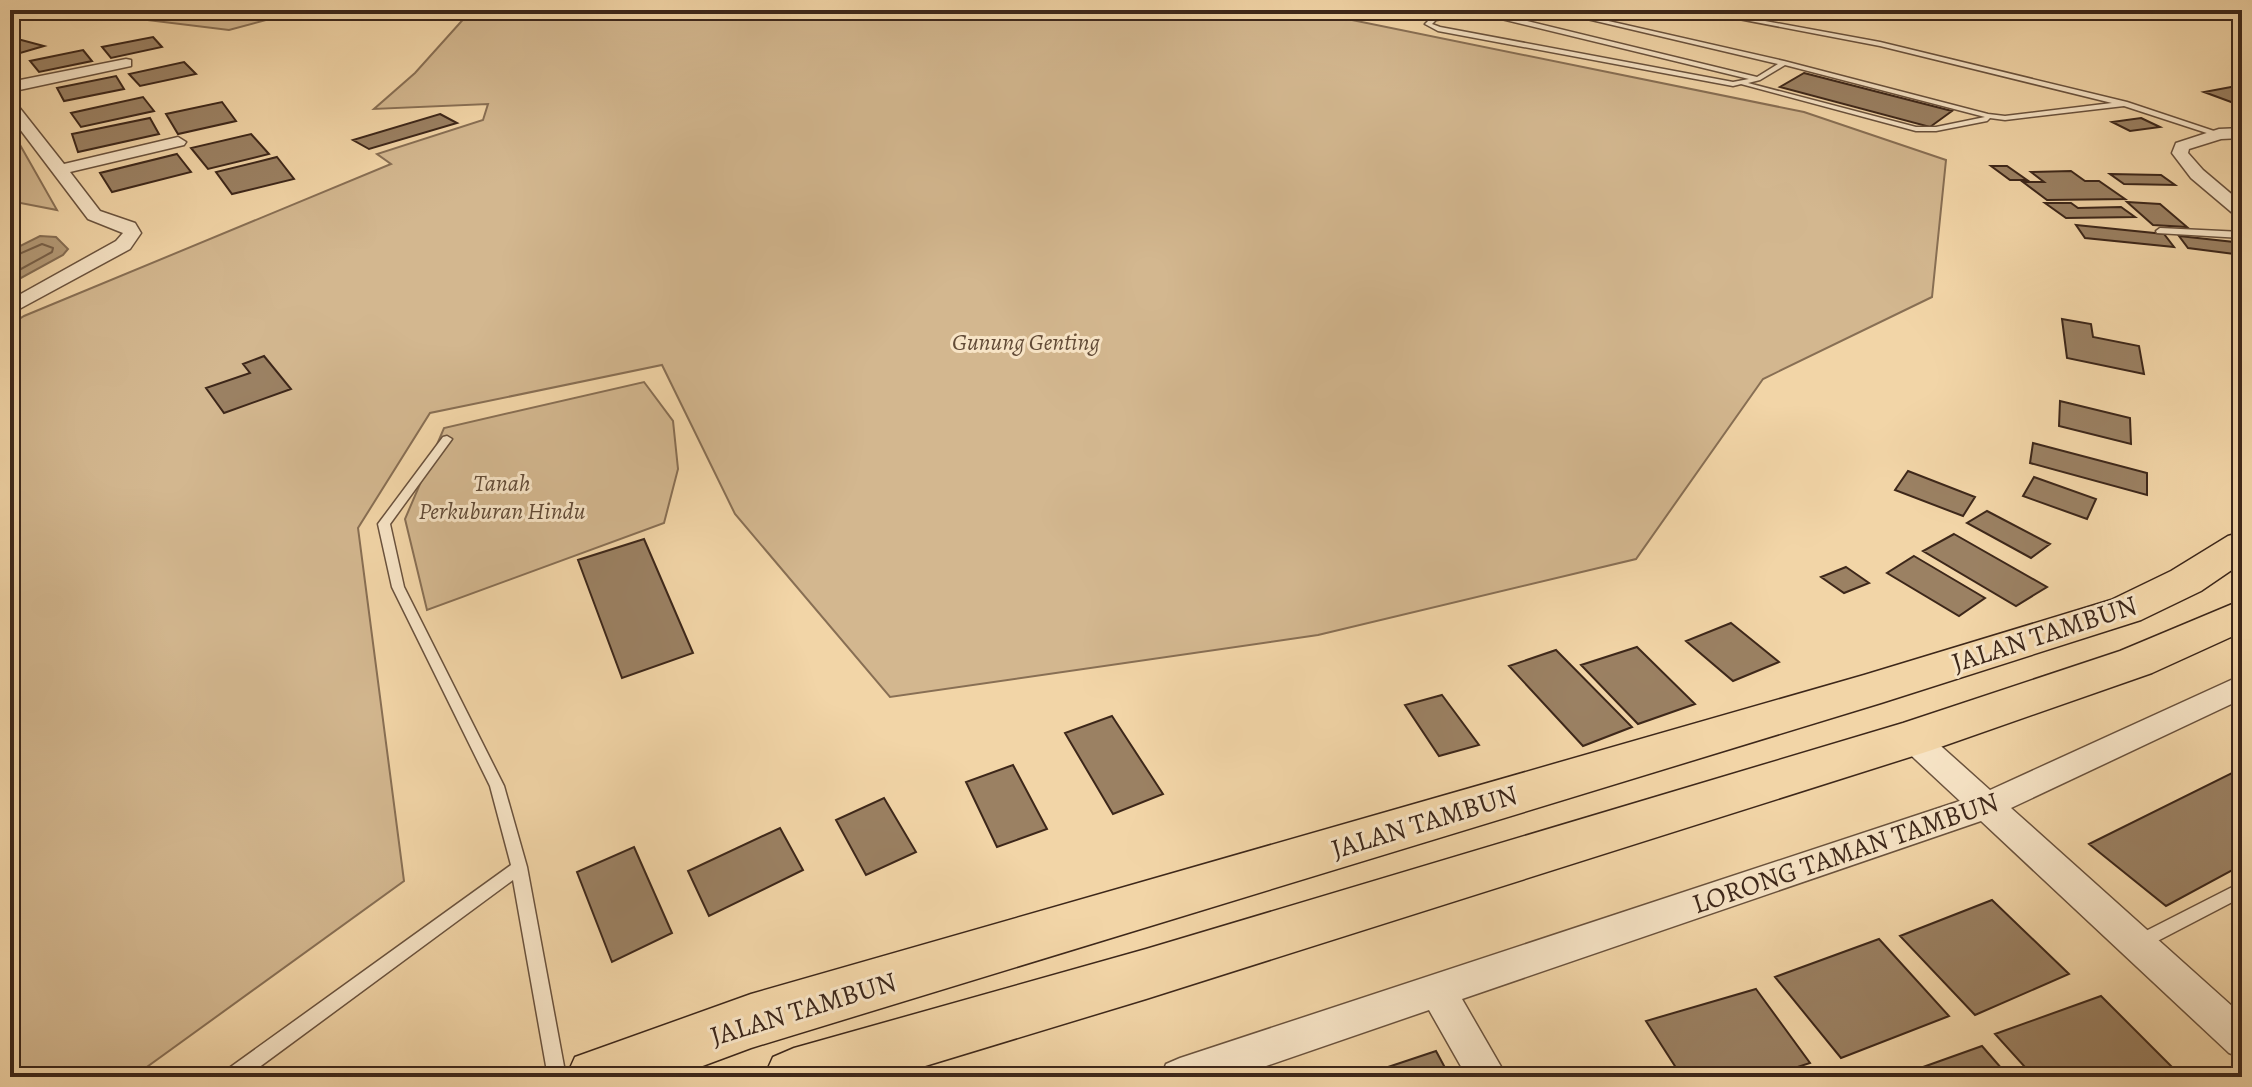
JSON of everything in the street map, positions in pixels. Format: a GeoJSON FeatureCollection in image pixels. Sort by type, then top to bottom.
{"type":"FeatureCollection","features":[{"type":"Feature","properties":{"kind":"main road","name":"JALAN TAMBUN"},"geometry":{"type":"LineString","coordinates":[[596,1077],[751,1021],[1865,691],[2126,610],[2186,581],[2242,545]]}},
{"type":"Feature","properties":{"kind":"main road"},"geometry":{"type":"LineString","coordinates":[[794,1077],[1146,974],[1912,738],[2136,662],[2242,615]]}},
{"type":"Feature","properties":{"kind":"street"},"geometry":{"type":"LineString","coordinates":[[10,87],[126,63]]}},
{"type":"Feature","properties":{"kind":"street"},"geometry":{"type":"LineString","coordinates":[[10,105],[94,215],[129,227],[132,233],[123,245],[10,308]]}},
{"type":"Feature","properties":{"kind":"street"},"geometry":{"type":"LineString","coordinates":[[2242,133],[2219,134],[2182,146],[2180,153],[2190,168],[2242,212]]}},
{"type":"Feature","properties":{"kind":"street"},"geometry":{"type":"LineString","coordinates":[[59,170],[178,142]]}},
{"type":"Feature","properties":{"kind":"street","name":"LORONG TAMAN TAMBUN"},"geometry":{"type":"LineString","coordinates":[[1180,1077],[1985,806],[2242,686]]}},
{"type":"Feature","properties":{"kind":"street"},"geometry":{"type":"LineString","coordinates":[[1912,738],[2242,1040]]}},
{"type":"Feature","properties":{"kind":"street"},"geometry":{"type":"LineString","coordinates":[[1437,990],[1488,1077]]}},
{"type":"Feature","properties":{"kind":"lane"},"geometry":{"type":"LineString","coordinates":[[1494,10],[1434,18],[1428,24],[1438,29],[1718,82],[1743,84],[1916,129],[1936,129],[1994,117],[2124,104]]}},
{"type":"Feature","properties":{"kind":"lane"},"geometry":{"type":"LineString","coordinates":[[1552,10],[1784,63],[1994,117]]}},
{"type":"Feature","properties":{"kind":"lane"},"geometry":{"type":"LineString","coordinates":[[1695,10],[1880,44],[2124,104],[2219,134]]}},
{"type":"Feature","properties":{"kind":"lane"},"geometry":{"type":"LineString","coordinates":[[1478,12],[1758,79]]}},
{"type":"Feature","properties":{"kind":"lane"},"geometry":{"type":"LineString","coordinates":[[1743,84],[1784,63]]}},
{"type":"Feature","properties":{"kind":"lane"},"geometry":{"type":"LineString","coordinates":[[2160,231],[2242,235]]}},
{"type":"Feature","properties":{"kind":"lane"},"geometry":{"type":"LineString","coordinates":[[447,439],[384,524],[398,587],[491,773],[519,867],[557,1077]]}},
{"type":"Feature","properties":{"kind":"lane"},"geometry":{"type":"LineString","coordinates":[[231,1077],[519,867]]}},
{"type":"Feature","properties":{"kind":"lane"},"geometry":{"type":"LineString","coordinates":[[2137,943],[2242,889]]}},
{"type":"Feature","properties":{"kind":"green space"},"geometry":{"type":"Polygon","coordinates":[[[10,10],[303,10],[229,30],[123,17],[10,20],[10,10]]]}},
{"type":"Feature","properties":{"kind":"green space","name":"Gunung Genting"},"geometry":{"type":"Polygon","coordinates":[[[464,10],[1303,10],[1804,112],[1946,160],[1932,297],[1763,379],[1636,559],[1318,635],[890,697],[735,514],[662,365],[430,413],[358,528],[404,881],[133,1077],[10,1077],[10,325],[24,316],[391,164],[377,154],[483,120],[488,104],[374,109],[415,73],[468,14],[464,10]]]}},
{"type":"Feature","properties":{"kind":"green space"},"geometry":{"type":"Polygon","coordinates":[[[11,129],[57,210],[10,201],[11,129]]]}},
{"type":"Feature","properties":{"kind":"green space","name":"Tanah Perkuburan Hindu"},"geometry":{"type":"Polygon","coordinates":[[[644,382],[673,421],[678,469],[664,523],[427,610],[405,519],[444,428],[644,382]]]}},
{"type":"Feature","properties":{"kind":"water"},"geometry":{"type":"Polygon","coordinates":[[[40,236],[56,237],[68,249],[63,255],[10,284],[10,251],[40,236]]]}},
{"type":"Feature","properties":{"kind":"building"},"geometry":{"type":"Polygon","coordinates":[[[10,37],[44,46],[10,56],[10,37]]]}},
{"type":"Feature","properties":{"kind":"building"},"geometry":{"type":"Polygon","coordinates":[[[153,37],[162,47],[111,58],[102,47],[153,37]]]}},
{"type":"Feature","properties":{"kind":"building"},"geometry":{"type":"Polygon","coordinates":[[[83,50],[92,61],[39,72],[30,61],[83,50]]]}},
{"type":"Feature","properties":{"kind":"building"},"geometry":{"type":"Polygon","coordinates":[[[184,62],[196,74],[140,86],[129,74],[184,62]]]}},
{"type":"Feature","properties":{"kind":"building"},"geometry":{"type":"Polygon","coordinates":[[[1804,73],[1952,111],[1930,127],[1780,87],[1804,73]]]}},
{"type":"Feature","properties":{"kind":"building"},"geometry":{"type":"Polygon","coordinates":[[[116,76],[124,89],[64,101],[57,88],[116,76]]]}},
{"type":"Feature","properties":{"kind":"building"},"geometry":{"type":"Polygon","coordinates":[[[2242,85],[2242,106],[2204,92],[2242,85]]]}},
{"type":"Feature","properties":{"kind":"building"},"geometry":{"type":"Polygon","coordinates":[[[143,97],[154,111],[81,127],[71,113],[143,97]]]}},
{"type":"Feature","properties":{"kind":"building"},"geometry":{"type":"Polygon","coordinates":[[[222,102],[236,121],[178,134],[166,114],[222,102]]]}},
{"type":"Feature","properties":{"kind":"building"},"geometry":{"type":"Polygon","coordinates":[[[440,114],[457,123],[369,149],[353,140],[440,114]]]}},
{"type":"Feature","properties":{"kind":"building"},"geometry":{"type":"Polygon","coordinates":[[[150,118],[159,134],[78,152],[72,134],[150,118]]]}},
{"type":"Feature","properties":{"kind":"building"},"geometry":{"type":"Polygon","coordinates":[[[2141,118],[2160,127],[2130,131],[2112,122],[2141,118]]]}},
{"type":"Feature","properties":{"kind":"building"},"geometry":{"type":"Polygon","coordinates":[[[251,134],[269,154],[208,169],[191,148],[251,134]]]}},
{"type":"Feature","properties":{"kind":"building"},"geometry":{"type":"Polygon","coordinates":[[[177,154],[191,172],[112,192],[100,173],[177,154]]]}},
{"type":"Feature","properties":{"kind":"building"},"geometry":{"type":"Polygon","coordinates":[[[277,157],[294,179],[232,194],[216,172],[277,157]]]}},
{"type":"Feature","properties":{"kind":"building"},"geometry":{"type":"Polygon","coordinates":[[[1991,166],[2007,166],[2027,180],[2010,180],[1991,166]]]}},
{"type":"Feature","properties":{"kind":"building"},"geometry":{"type":"Polygon","coordinates":[[[2071,171],[2085,181],[2099,181],[2125,199],[2047,200],[2023,182],[2044,182],[2031,172],[2071,171]]]}},
{"type":"Feature","properties":{"kind":"building"},"geometry":{"type":"Polygon","coordinates":[[[2110,174],[2161,175],[2175,185],[2124,184],[2110,174]]]}},
{"type":"Feature","properties":{"kind":"building"},"geometry":{"type":"Polygon","coordinates":[[[2127,202],[2160,204],[2187,227],[2153,225],[2127,202]]]}},
{"type":"Feature","properties":{"kind":"building"},"geometry":{"type":"Polygon","coordinates":[[[2045,203],[2071,203],[2078,208],[2121,207],[2135,217],[2066,218],[2045,203]]]}},
{"type":"Feature","properties":{"kind":"building"},"geometry":{"type":"Polygon","coordinates":[[[2076,225],[2164,234],[2174,247],[2085,238],[2076,225]]]}},
{"type":"Feature","properties":{"kind":"building"},"geometry":{"type":"Polygon","coordinates":[[[2179,236],[2234,242],[2242,255],[2188,248],[2179,236]]]}},
{"type":"Feature","properties":{"kind":"building"},"geometry":{"type":"Polygon","coordinates":[[[2062,319],[2091,324],[2093,337],[2139,346],[2144,374],[2067,358],[2062,319]]]}},
{"type":"Feature","properties":{"kind":"building"},"geometry":{"type":"Polygon","coordinates":[[[264,356],[291,389],[224,413],[206,388],[250,373],[243,364],[264,356]]]}},
{"type":"Feature","properties":{"kind":"building"},"geometry":{"type":"Polygon","coordinates":[[[2060,401],[2130,418],[2131,444],[2059,426],[2060,401]]]}},
{"type":"Feature","properties":{"kind":"building"},"geometry":{"type":"Polygon","coordinates":[[[2033,443],[2147,473],[2147,495],[2030,463],[2033,443]]]}},
{"type":"Feature","properties":{"kind":"building"},"geometry":{"type":"Polygon","coordinates":[[[1908,471],[1975,497],[1963,516],[1895,490],[1908,471]]]}},
{"type":"Feature","properties":{"kind":"building"},"geometry":{"type":"Polygon","coordinates":[[[2034,477],[2096,499],[2087,519],[2023,496],[2034,477]]]}},
{"type":"Feature","properties":{"kind":"building"},"geometry":{"type":"Polygon","coordinates":[[[1987,511],[2050,544],[2031,558],[1967,523],[1987,511]]]}},
{"type":"Feature","properties":{"kind":"building"},"geometry":{"type":"Polygon","coordinates":[[[1954,534],[2047,587],[2016,606],[1923,551],[1954,534]]]}},
{"type":"Feature","properties":{"kind":"building"},"geometry":{"type":"Polygon","coordinates":[[[644,539],[693,653],[622,678],[578,560],[644,539]]]}},
{"type":"Feature","properties":{"kind":"building"},"geometry":{"type":"Polygon","coordinates":[[[1914,556],[1985,598],[1959,616],[1887,573],[1914,556]]]}},
{"type":"Feature","properties":{"kind":"building"},"geometry":{"type":"Polygon","coordinates":[[[1846,567],[1869,583],[1844,593],[1821,577],[1846,567]]]}},
{"type":"Feature","properties":{"kind":"building"},"geometry":{"type":"Polygon","coordinates":[[[1731,623],[1779,662],[1733,681],[1686,641],[1731,623]]]}},
{"type":"Feature","properties":{"kind":"building"},"geometry":{"type":"Polygon","coordinates":[[[1637,647],[1695,704],[1638,724],[1581,665],[1637,647]]]}},
{"type":"Feature","properties":{"kind":"building"},"geometry":{"type":"Polygon","coordinates":[[[1556,650],[1632,727],[1583,746],[1509,666],[1556,650]]]}},
{"type":"Feature","properties":{"kind":"building"},"geometry":{"type":"Polygon","coordinates":[[[1442,695],[1479,745],[1439,756],[1405,705],[1442,695]]]}},
{"type":"Feature","properties":{"kind":"building"},"geometry":{"type":"Polygon","coordinates":[[[1112,716],[1163,794],[1113,814],[1065,733],[1112,716]]]}},
{"type":"Feature","properties":{"kind":"building"},"geometry":{"type":"Polygon","coordinates":[[[1013,765],[1047,829],[997,847],[966,782],[1013,765]]]}},
{"type":"Feature","properties":{"kind":"building"},"geometry":{"type":"Polygon","coordinates":[[[2242,768],[2242,865],[2166,906],[2089,844],[2242,768]]]}},
{"type":"Feature","properties":{"kind":"building"},"geometry":{"type":"Polygon","coordinates":[[[884,798],[916,852],[866,875],[836,820],[884,798]]]}},
{"type":"Feature","properties":{"kind":"building"},"geometry":{"type":"Polygon","coordinates":[[[780,828],[803,870],[709,916],[688,871],[780,828]]]}},
{"type":"Feature","properties":{"kind":"building"},"geometry":{"type":"Polygon","coordinates":[[[634,847],[672,933],[612,962],[577,872],[634,847]]]}},
{"type":"Feature","properties":{"kind":"building"},"geometry":{"type":"Polygon","coordinates":[[[1992,900],[2069,974],[1975,1015],[1900,936],[1992,900]]]}},
{"type":"Feature","properties":{"kind":"building"},"geometry":{"type":"Polygon","coordinates":[[[1879,939],[1949,1016],[1841,1058],[1775,977],[1879,939]]]}},
{"type":"Feature","properties":{"kind":"building"},"geometry":{"type":"Polygon","coordinates":[[[1756,989],[1810,1063],[1767,1077],[1682,1077],[1646,1021],[1756,989]]]}},
{"type":"Feature","properties":{"kind":"building"},"geometry":{"type":"Polygon","coordinates":[[[2101,996],[2182,1077],[2034,1077],[1995,1034],[2101,996]]]}},
{"type":"Feature","properties":{"kind":"building"},"geometry":{"type":"Polygon","coordinates":[[[1982,1046],[2009,1077],[1895,1077],[1982,1046]]]}},
{"type":"Feature","properties":{"kind":"building"},"geometry":{"type":"Polygon","coordinates":[[[1436,1051],[1450,1077],[1358,1077],[1436,1051]]]}}]}
